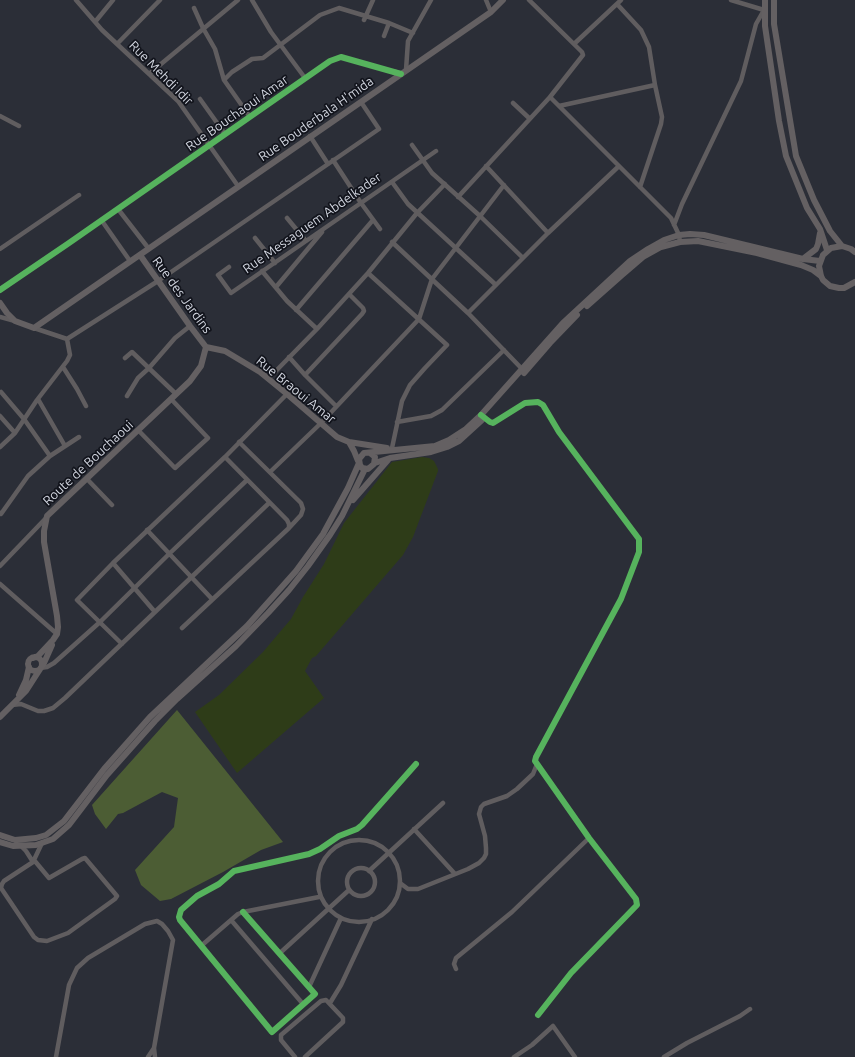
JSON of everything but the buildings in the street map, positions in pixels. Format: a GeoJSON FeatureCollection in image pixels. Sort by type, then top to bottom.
{"type":"FeatureCollection","features":[{"type":"Feature","properties":{"kind":"main road","name":"Rue Bouderbala H'mida"},"geometry":{"type":"LineString","coordinates":[[34,328],[491,12],[503,0]]}},
{"type":"Feature","properties":{"kind":"main road"},"geometry":{"type":"LineString","coordinates":[[765,0],[765,26],[779,121],[786,156],[807,208],[820,229],[827,250]]}},
{"type":"Feature","properties":{"kind":"main road"},"geometry":{"type":"LineString","coordinates":[[774,0],[774,24],[796,156],[814,200],[830,231],[842,246]]}},
{"type":"Feature","properties":{"kind":"main road"},"geometry":{"type":"LineString","coordinates":[[803,260],[816,249],[820,229]]}},
{"type":"Feature","properties":{"kind":"main road"},"geometry":{"type":"LineString","coordinates":[[365,469],[371,468],[375,463],[390,458],[431,452],[448,447],[459,441],[524,370],[563,323],[630,261],[664,240],[680,238],[690,234],[704,235],[803,260],[820,261]]}},
{"type":"Feature","properties":{"kind":"main road"},"geometry":{"type":"LineString","coordinates":[[680,238],[801,265],[813,270],[821,276],[826,283],[834,288],[848,287],[854,290]]}},
{"type":"Feature","properties":{"kind":"main road"},"geometry":{"type":"LineString","coordinates":[[821,276],[819,266],[820,261],[827,250],[842,246],[855,252]]}},
{"type":"Feature","properties":{"kind":"main road","name":"Rue des Jardins"},"geometry":{"type":"LineString","coordinates":[[140,255],[206,347]]}},
{"type":"Feature","properties":{"kind":"main road"},"geometry":{"type":"LineString","coordinates":[[848,287],[855,282]]}},
{"type":"Feature","properties":{"kind":"main road"},"geometry":{"type":"LineString","coordinates":[[0,303],[15,321],[34,328]]}},
{"type":"Feature","properties":{"kind":"main road","name":"Rue Braoui Amar"},"geometry":{"type":"LineString","coordinates":[[206,347],[225,351],[260,372],[337,437],[370,453]]}},
{"type":"Feature","properties":{"kind":"main road","name":"Route de Bouchaoui"},"geometry":{"type":"LineString","coordinates":[[55,637],[57,616],[44,542],[44,531],[47,516],[190,381],[201,366],[206,347]]}},
{"type":"Feature","properties":{"kind":"main road"},"geometry":{"type":"LineString","coordinates":[[349,442],[379,448],[435,446],[449,440],[483,416]]}},
{"type":"Feature","properties":{"kind":"main road"},"geometry":{"type":"LineString","coordinates":[[349,442],[359,463],[365,469]]}},
{"type":"Feature","properties":{"kind":"main road"},"geometry":{"type":"LineString","coordinates":[[0,835],[15,840],[36,838],[46,835],[64,821],[104,769],[150,717],[247,626],[296,571],[323,534],[348,488],[359,463],[361,454],[404,448]]}},
{"type":"Feature","properties":{"kind":"main road"},"geometry":{"type":"LineString","coordinates":[[370,453],[375,457],[375,463]]}},
{"type":"Feature","properties":{"kind":"main road"},"geometry":{"type":"LineString","coordinates":[[0,842],[13,846],[36,845],[53,839],[69,825],[107,775],[155,722],[177,699],[240,642],[268,613],[321,549],[362,488],[390,458]]}},
{"type":"Feature","properties":{"kind":"main road"},"geometry":{"type":"LineString","coordinates":[[342,516],[365,469]]}},
{"type":"Feature","properties":{"kind":"main road"},"geometry":{"type":"LineString","coordinates":[[12,705],[23,687],[28,662],[38,656],[55,637]]}},
{"type":"Feature","properties":{"kind":"main road"},"geometry":{"type":"LineString","coordinates":[[0,717],[26,691],[44,663],[55,637]]}},
{"type":"Feature","properties":{"kind":"main road"},"geometry":{"type":"LineString","coordinates":[[33,658],[39,660],[41,664],[40,668]]}},
{"type":"Feature","properties":{"kind":"main road"},"geometry":{"type":"LineString","coordinates":[[28,667],[34,671],[40,668]]}},
{"type":"Feature","properties":{"kind":"street","name":"Rue Mehdi Idir"},"geometry":{"type":"LineString","coordinates":[[76,0],[117,44],[178,101],[238,186]]}},
{"type":"Feature","properties":{"kind":"street"},"geometry":{"type":"LineString","coordinates":[[95,22],[113,0]]}},
{"type":"Feature","properties":{"kind":"street"},"geometry":{"type":"LineString","coordinates":[[117,44],[160,0]]}},
{"type":"Feature","properties":{"kind":"street"},"geometry":{"type":"LineString","coordinates":[[149,74],[238,0]]}},
{"type":"Feature","properties":{"kind":"street"},"geometry":{"type":"LineString","coordinates":[[252,0],[271,32],[305,78]]}},
{"type":"Feature","properties":{"kind":"street"},"geometry":{"type":"LineString","coordinates":[[366,18],[373,0]]}},
{"type":"Feature","properties":{"kind":"street"},"geometry":{"type":"LineString","coordinates":[[394,72],[404,72],[408,41],[431,0]]}},
{"type":"Feature","properties":{"kind":"street"},"geometry":{"type":"LineString","coordinates":[[486,0],[491,12]]}},
{"type":"Feature","properties":{"kind":"street"},"geometry":{"type":"LineString","coordinates":[[458,197],[529,118],[550,97],[583,55],[582,52],[529,0]]}},
{"type":"Feature","properties":{"kind":"street"},"geometry":{"type":"LineString","coordinates":[[674,225],[682,204],[741,81],[756,24],[764,10],[731,0]]}},
{"type":"Feature","properties":{"kind":"street"},"geometry":{"type":"LineString","coordinates":[[574,44],[619,2],[641,30],[649,48],[662,117],[640,187]]}},
{"type":"Feature","properties":{"kind":"street"},"geometry":{"type":"LineString","coordinates":[[194,8],[215,49],[224,80],[250,117]]}},
{"type":"Feature","properties":{"kind":"street"},"geometry":{"type":"LineString","coordinates":[[224,80],[232,72],[252,59],[263,58],[316,18],[339,8],[413,32]]}},
{"type":"Feature","properties":{"kind":"street"},"geometry":{"type":"LineString","coordinates":[[384,36],[388,23]]}},
{"type":"Feature","properties":{"kind":"street","name":"Rue Bouchaoui Amar"},"geometry":{"type":"LineString","coordinates":[[0,290],[102,221],[330,60],[342,57],[394,72]]}},
{"type":"Feature","properties":{"kind":"street"},"geometry":{"type":"LineString","coordinates":[[559,106],[655,85]]}},
{"type":"Feature","properties":{"kind":"street"},"geometry":{"type":"LineString","coordinates":[[550,97],[671,218],[680,238]]}},
{"type":"Feature","properties":{"kind":"street"},"geometry":{"type":"LineString","coordinates":[[200,99],[225,134]]}},
{"type":"Feature","properties":{"kind":"street"},"geometry":{"type":"LineString","coordinates":[[67,339],[158,281],[379,129],[361,102]]}},
{"type":"Feature","properties":{"kind":"street"},"geometry":{"type":"LineString","coordinates":[[513,103],[529,118]]}},
{"type":"Feature","properties":{"kind":"street"},"geometry":{"type":"LineString","coordinates":[[0,116],[19,126]]}},
{"type":"Feature","properties":{"kind":"street"},"geometry":{"type":"LineString","coordinates":[[310,136],[328,164]]}},
{"type":"Feature","properties":{"kind":"street"},"geometry":{"type":"LineString","coordinates":[[412,145],[432,173],[480,216],[523,258]]}},
{"type":"Feature","properties":{"kind":"street","name":"Rue Messaguem Abdelkader"},"geometry":{"type":"LineString","coordinates":[[230,268],[218,275],[230,293],[436,151]]}},
{"type":"Feature","properties":{"kind":"street"},"geometry":{"type":"LineString","coordinates":[[334,160],[361,203],[380,229]]}},
{"type":"Feature","properties":{"kind":"street"},"geometry":{"type":"LineString","coordinates":[[486,166],[548,233]]}},
{"type":"Feature","properties":{"kind":"street"},"geometry":{"type":"LineString","coordinates":[[468,313],[548,233],[619,166]]}},
{"type":"Feature","properties":{"kind":"street"},"geometry":{"type":"LineString","coordinates":[[392,182],[408,204],[417,213],[496,285]]}},
{"type":"Feature","properties":{"kind":"street"},"geometry":{"type":"LineString","coordinates":[[268,379],[317,329],[368,273],[417,213],[445,184]]}},
{"type":"Feature","properties":{"kind":"street"},"geometry":{"type":"LineString","coordinates":[[270,472],[320,424],[418,319],[432,279],[504,185]]}},
{"type":"Feature","properties":{"kind":"street"},"geometry":{"type":"LineString","coordinates":[[0,249],[79,195]]}},
{"type":"Feature","properties":{"kind":"street"},"geometry":{"type":"LineString","coordinates":[[118,209],[148,249]]}},
{"type":"Feature","properties":{"kind":"street"},"geometry":{"type":"LineString","coordinates":[[287,218],[306,241]]}},
{"type":"Feature","properties":{"kind":"street"},"geometry":{"type":"LineString","coordinates":[[296,310],[373,220]]}},
{"type":"Feature","properties":{"kind":"street"},"geometry":{"type":"LineString","coordinates":[[102,221],[130,261]]}},
{"type":"Feature","properties":{"kind":"street"},"geometry":{"type":"LineString","coordinates":[[276,287],[326,227]]}},
{"type":"Feature","properties":{"kind":"street"},"geometry":{"type":"LineString","coordinates":[[255,238],[275,263]]}},
{"type":"Feature","properties":{"kind":"street"},"geometry":{"type":"LineString","coordinates":[[392,242],[468,313],[524,370]]}},
{"type":"Feature","properties":{"kind":"street"},"geometry":{"type":"LineString","coordinates":[[262,271],[296,310],[317,329]]}},
{"type":"Feature","properties":{"kind":"street"},"geometry":{"type":"LineString","coordinates":[[368,273],[447,345],[410,385],[402,401],[392,448]]}},
{"type":"Feature","properties":{"kind":"street"},"geometry":{"type":"LineString","coordinates":[[305,376],[364,311],[363,308],[348,294]]}},
{"type":"Feature","properties":{"kind":"street"},"geometry":{"type":"LineString","coordinates":[[0,317],[15,321]]}},
{"type":"Feature","properties":{"kind":"street"},"geometry":{"type":"LineString","coordinates":[[127,396],[138,378],[149,368],[175,338],[190,326]]}},
{"type":"Feature","properties":{"kind":"street"},"geometry":{"type":"LineString","coordinates":[[34,328],[67,339]]}},
{"type":"Feature","properties":{"kind":"street"},"geometry":{"type":"LineString","coordinates":[[0,447],[15,433],[38,399],[63,367],[70,355],[67,339]]}},
{"type":"Feature","properties":{"kind":"street"},"geometry":{"type":"LineString","coordinates":[[397,422],[431,416],[442,410],[504,350]]}},
{"type":"Feature","properties":{"kind":"street"},"geometry":{"type":"LineString","coordinates":[[125,358],[132,352],[176,394]]}},
{"type":"Feature","properties":{"kind":"street"},"geometry":{"type":"LineString","coordinates":[[289,357],[305,376],[336,406]]}},
{"type":"Feature","properties":{"kind":"street"},"geometry":{"type":"LineString","coordinates":[[63,367],[86,406]]}},
{"type":"Feature","properties":{"kind":"street"},"geometry":{"type":"LineString","coordinates":[[1,392],[24,419],[50,456]]}},
{"type":"Feature","properties":{"kind":"street"},"geometry":{"type":"LineString","coordinates":[[122,644],[76,600],[147,530],[225,457],[287,394]]}},
{"type":"Feature","properties":{"kind":"street"},"geometry":{"type":"LineString","coordinates":[[38,399],[65,446]]}},
{"type":"Feature","properties":{"kind":"street"},"geometry":{"type":"LineString","coordinates":[[138,430],[175,468],[208,438],[171,399]]}},
{"type":"Feature","properties":{"kind":"street"},"geometry":{"type":"LineString","coordinates":[[483,416],[493,423],[525,403],[538,402],[543,405],[547,409],[559,432],[638,539],[639,552],[622,599],[535,761],[589,838],[636,899],[637,905],[571,974],[538,1015]]}},
{"type":"Feature","properties":{"kind":"street"},"geometry":{"type":"LineString","coordinates":[[0,416],[15,433]]}},
{"type":"Feature","properties":{"kind":"street"},"geometry":{"type":"LineString","coordinates":[[0,512],[2,514],[28,476],[50,456],[79,437]]}},
{"type":"Feature","properties":{"kind":"street"},"geometry":{"type":"LineString","coordinates":[[182,628],[289,528],[304,509],[303,506],[239,442]]}},
{"type":"Feature","properties":{"kind":"street"},"geometry":{"type":"LineString","coordinates":[[225,457],[287,520],[289,528]]}},
{"type":"Feature","properties":{"kind":"street"},"geometry":{"type":"LineString","coordinates":[[87,479],[112,505]]}},
{"type":"Feature","properties":{"kind":"street"},"geometry":{"type":"LineString","coordinates":[[40,668],[54,663],[100,622],[247,480]]}},
{"type":"Feature","properties":{"kind":"street"},"geometry":{"type":"LineString","coordinates":[[12,705],[21,704],[38,711],[53,708],[269,503]]}},
{"type":"Feature","properties":{"kind":"street"},"geometry":{"type":"LineString","coordinates":[[0,566],[47,516]]}},
{"type":"Feature","properties":{"kind":"street"},"geometry":{"type":"LineString","coordinates":[[147,530],[212,599]]}},
{"type":"Feature","properties":{"kind":"street"},"geometry":{"type":"LineString","coordinates":[[113,563],[155,612]]}},
{"type":"Feature","properties":{"kind":"street"},"geometry":{"type":"LineString","coordinates":[[0,584],[55,637]]}},
{"type":"Feature","properties":{"kind":"street"},"geometry":{"type":"LineString","coordinates":[[243,912],[315,994],[272,1032],[180,920],[179,917],[181,910],[198,896],[240,868],[310,854],[339,836],[357,829],[416,764]]}},
{"type":"Feature","properties":{"kind":"street"},"geometry":{"type":"LineString","coordinates":[[400,883],[408,889],[418,889],[455,874],[479,862],[486,854],[485,836],[480,814],[481,807],[484,804],[507,796],[517,789],[533,774],[537,764]]}},
{"type":"Feature","properties":{"kind":"street"},"geometry":{"type":"LineString","coordinates":[[369,871],[443,803]]}},
{"type":"Feature","properties":{"kind":"street"},"geometry":{"type":"LineString","coordinates":[[353,840],[357,829]]}},
{"type":"Feature","properties":{"kind":"street"},"geometry":{"type":"LineString","coordinates":[[414,829],[455,874]]}},
{"type":"Feature","properties":{"kind":"street"},"geometry":{"type":"LineString","coordinates":[[456,969],[454,964],[456,958],[512,912],[589,838]]}},
{"type":"Feature","properties":{"kind":"street"},"geometry":{"type":"LineString","coordinates":[[364,839],[378,844],[389,852],[398,868],[400,883],[398,895],[392,905],[380,916],[372,920],[354,922],[340,918],[328,909],[319,897],[318,879],[320,865],[328,853],[337,844],[364,839]]}},
{"type":"Feature","properties":{"kind":"street"},"geometry":{"type":"LineString","coordinates":[[21,846],[33,861],[49,878],[82,858],[86,858],[117,896],[68,933],[47,941],[38,940],[34,937],[1,888],[4,881],[33,861],[42,843]]}},
{"type":"Feature","properties":{"kind":"street"},"geometry":{"type":"LineString","coordinates":[[360,868],[369,871],[373,876],[375,881],[374,887],[366,896],[354,894],[349,890],[347,881],[352,872],[360,868]]}},
{"type":"Feature","properties":{"kind":"street"},"geometry":{"type":"LineString","coordinates":[[280,953],[349,890]]}},
{"type":"Feature","properties":{"kind":"street"},"geometry":{"type":"LineString","coordinates":[[201,946],[231,920],[243,912],[319,897]]}},
{"type":"Feature","properties":{"kind":"street"},"geometry":{"type":"LineString","coordinates":[[309,987],[340,918]]}},
{"type":"Feature","properties":{"kind":"street"},"geometry":{"type":"LineString","coordinates":[[231,920],[303,1004]]}},
{"type":"Feature","properties":{"kind":"street"},"geometry":{"type":"LineString","coordinates":[[330,1003],[341,985],[372,920]]}},
{"type":"Feature","properties":{"kind":"street"},"geometry":{"type":"LineString","coordinates":[[56,1057],[69,986],[77,968],[88,958],[145,924],[157,921],[168,930],[173,940],[154,1048],[155,1057]]}},
{"type":"Feature","properties":{"kind":"street"},"geometry":{"type":"LineString","coordinates":[[295,1057],[281,1040],[281,1035],[321,1001],[326,1000],[342,1018],[342,1024],[305,1057]]}},
{"type":"Feature","properties":{"kind":"street"},"geometry":{"type":"LineString","coordinates":[[664,1057],[686,1043],[740,1016],[750,1009]]}},
{"type":"Feature","properties":{"kind":"street"},"geometry":{"type":"LineString","coordinates":[[514,1057],[532,1045],[553,1026],[575,1057]]}},
{"type":"Feature","properties":{"kind":"street"},"geometry":{"type":"LineString","coordinates":[[148,1057],[154,1048]]}},
{"type":"Feature","properties":{"kind":"green space"},"geometry":{"type":"Polygon","coordinates":[[[422,457],[429,458],[434,461],[438,471],[413,537],[403,555],[316,656],[312,658],[305,671],[324,698],[237,773],[195,712],[219,695],[263,652],[291,619],[324,564],[344,523],[392,462],[422,457]]]}},
{"type":"Feature","properties":{"kind":"green space"},"geometry":{"type":"Polygon","coordinates":[[[177,710],[283,842],[261,850],[171,899],[160,901],[141,885],[135,870],[174,827],[178,798],[162,792],[123,813],[118,814],[106,829],[95,814],[92,805],[177,710]]]}},
{"type":"Feature","properties":{"kind":"cycle path"},"geometry":{"type":"LineString","coordinates":[[0,290],[330,61],[341,57],[401,74]]}},
{"type":"Feature","properties":{"kind":"cycle path"},"geometry":{"type":"LineString","coordinates":[[481,415],[493,423],[525,403],[538,402],[543,405],[559,432],[639,539],[639,552],[621,599],[535,761],[589,838],[636,899],[637,905],[571,973],[538,1015]]}},
{"type":"Feature","properties":{"kind":"cycle path"},"geometry":{"type":"LineString","coordinates":[[243,912],[315,994],[272,1032],[180,920],[179,917],[181,910],[197,896],[219,884],[234,871],[309,854],[320,849],[339,836],[357,829],[416,764]]}}]}
